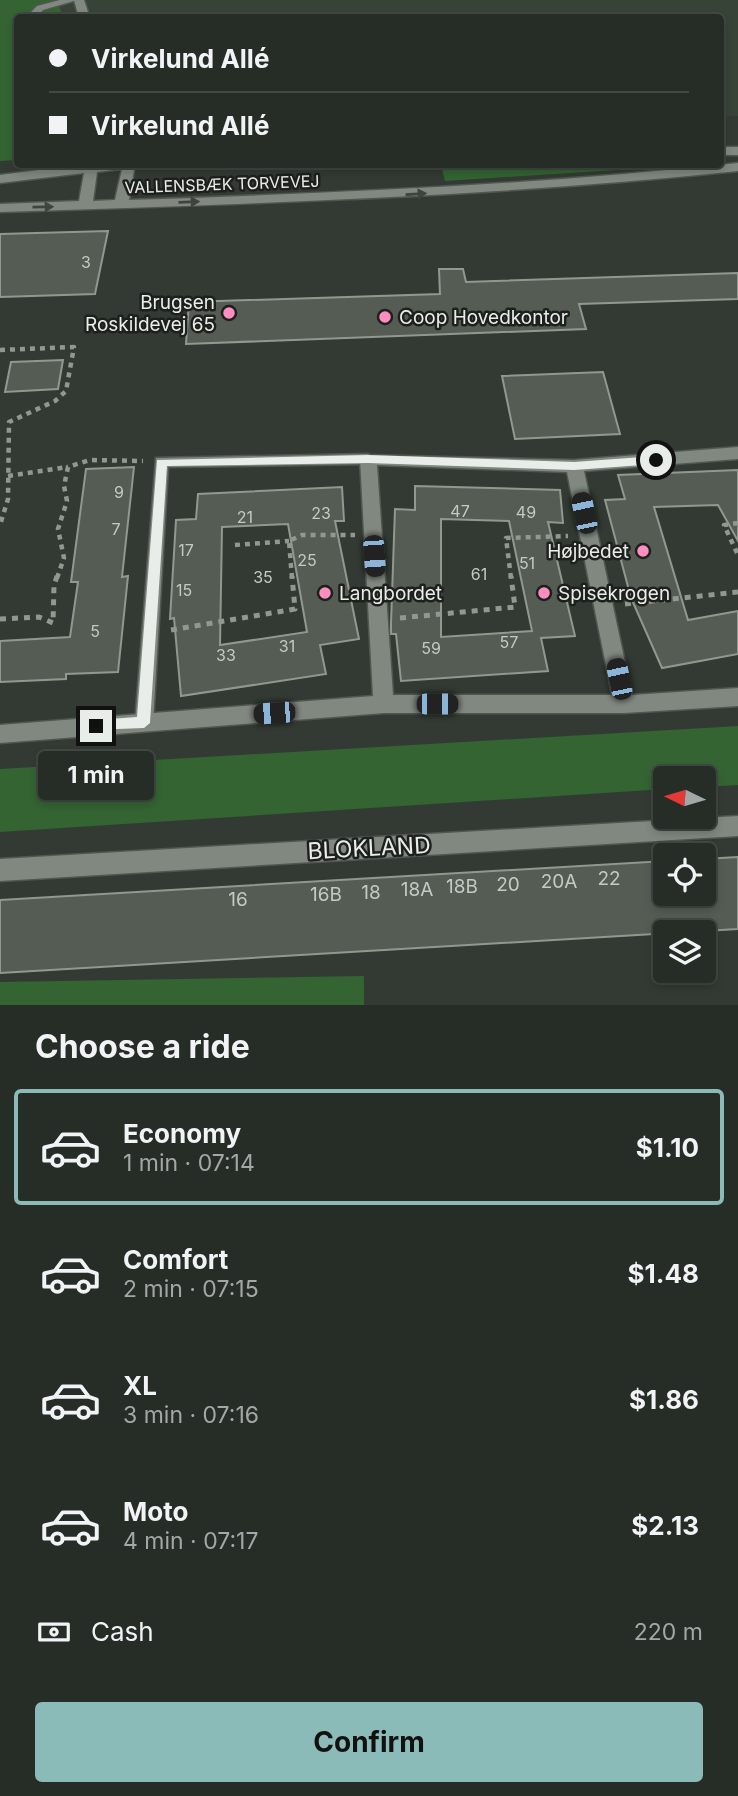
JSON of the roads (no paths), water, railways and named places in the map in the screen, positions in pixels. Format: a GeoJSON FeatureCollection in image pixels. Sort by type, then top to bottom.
{"type":"FeatureCollection","features":[{"type":"Feature","properties":{"kind":"street","name":"VALLENSBÆK TORVEVEJ"},"geometry":{"type":"LineString","coordinates":[[0,208],[392,195],[619,180],[738,167]]}},
{"type":"Feature","properties":{"kind":"street","name":"VALLENSBÆK TORVEVEJ"},"geometry":{"type":"LineString","coordinates":[[0,179],[84,168]]}},
{"type":"Feature","properties":{"kind":"street"},"geometry":{"type":"LineString","coordinates":[[85,206],[92,168]]}},
{"type":"Feature","properties":{"kind":"street"},"geometry":{"type":"LineString","coordinates":[[121,205],[128,168]]}},
{"type":"Feature","properties":{"kind":"street"},"geometry":{"type":"LineString","coordinates":[[384,704],[368,459],[574,466],[738,453]]}},
{"type":"Feature","properties":{"kind":"street"},"geometry":{"type":"LineString","coordinates":[[574,466],[624,704]]}},
{"type":"Feature","properties":{"kind":"street"},"geometry":{"type":"LineString","coordinates":[[0,734],[384,704],[624,704],[738,697]]}},
{"type":"Feature","properties":{"kind":"street","name":"BLOKLAND"},"geometry":{"type":"LineString","coordinates":[[0,870],[738,826]]}},
{"type":"Feature","properties":{"kind":"lane"},"geometry":{"type":"LineString","coordinates":[[34,14],[40,8],[72,0]]}},
{"type":"Feature","properties":{"kind":"lane"},"geometry":{"type":"LineString","coordinates":[[144,723],[161,463],[368,459]]}},
{"type":"Feature","properties":{"kind":"place","name":"Brugsen Roskildevej 65"},"geometry":{"type":"Point","coordinates":[229,313]}},
{"type":"Feature","properties":{"kind":"place","name":"Coop Hovedkontor"},"geometry":{"type":"Point","coordinates":[385,317]}},
{"type":"Feature","properties":{"kind":"place","name":"Højbedet"},"geometry":{"type":"Point","coordinates":[643,551]}},
{"type":"Feature","properties":{"kind":"place","name":"Langbordet"},"geometry":{"type":"Point","coordinates":[325,593]}},
{"type":"Feature","properties":{"kind":"place","name":"Spisekrogen"},"geometry":{"type":"Point","coordinates":[544,593]}}]}
